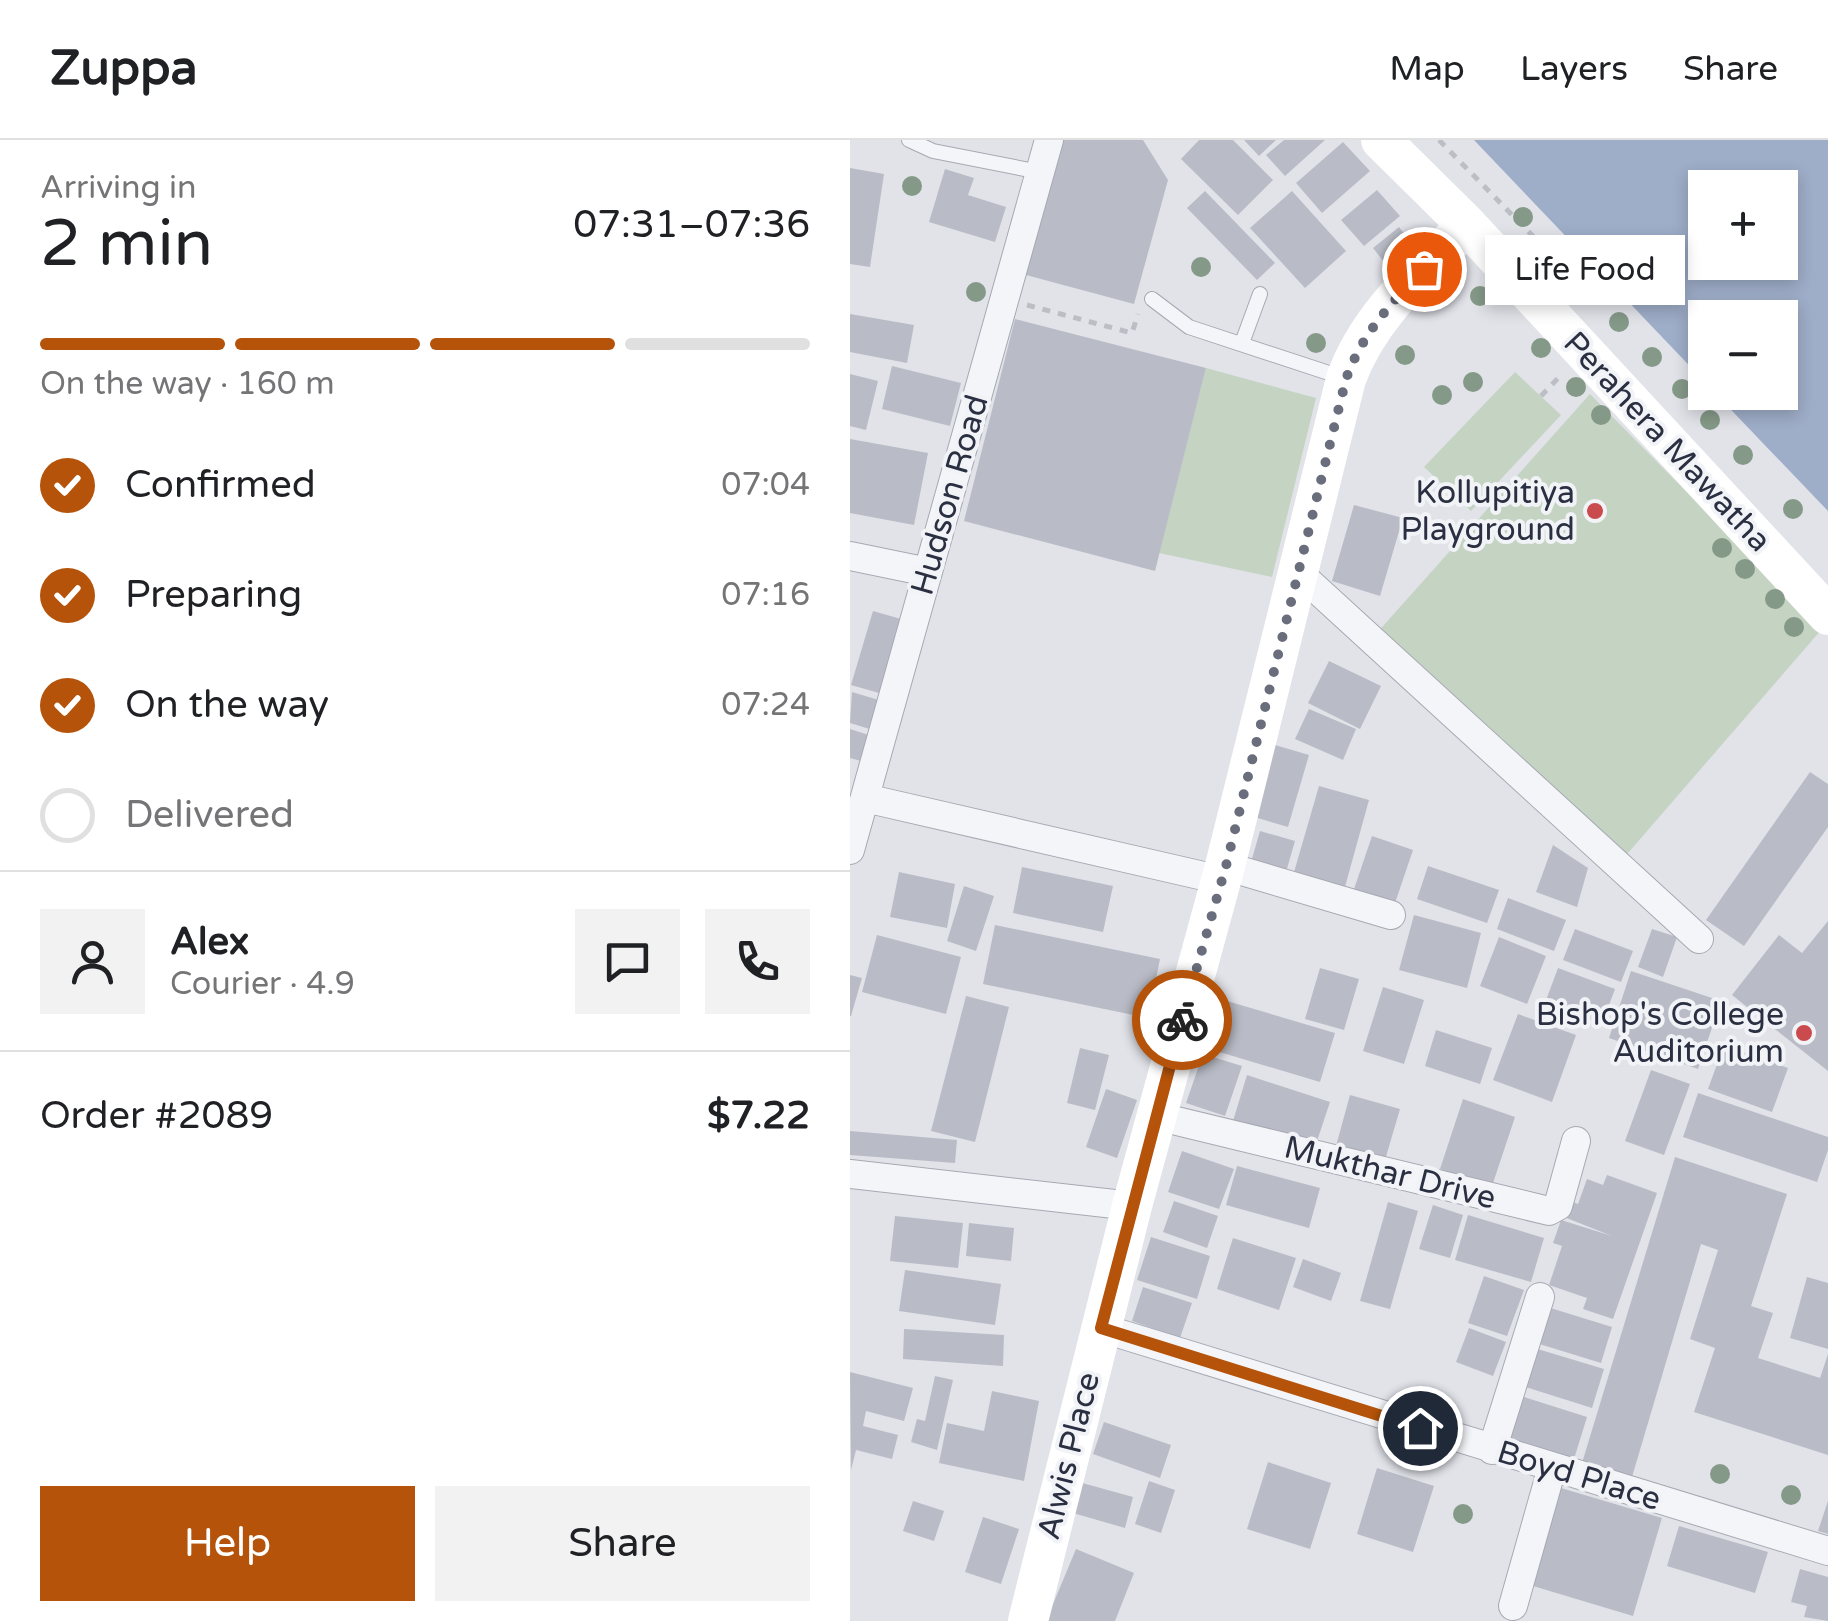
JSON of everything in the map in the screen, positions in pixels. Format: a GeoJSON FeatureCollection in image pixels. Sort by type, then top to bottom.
{"type":"FeatureCollection","features":[{"type":"Feature","properties":{"kind":"street","name":"Hudson Road"},"geometry":{"type":"LineString","coordinates":[[850,850],[862,784],[928,572],[1050,140]]}},
{"type":"Feature","properties":{"kind":"street","name":"Perahera Mawatha"},"geometry":{"type":"LineString","coordinates":[[1380,140],[1467,225],[1828,615]]}},
{"type":"Feature","properties":{"kind":"street","name":"Alwis Place"},"geometry":{"type":"LineString","coordinates":[[1028,1621],[1132,1206],[1300,574],[1346,379],[1356,352],[1381,313],[1467,225]]}},
{"type":"Feature","properties":{"kind":"street"},"geometry":{"type":"LineString","coordinates":[[850,556],[928,572]]}},
{"type":"Feature","properties":{"kind":"street"},"geometry":{"type":"LineString","coordinates":[[1300,574],[1699,940]]}},
{"type":"Feature","properties":{"kind":"street"},"geometry":{"type":"LineString","coordinates":[[862,784],[1391,915]]}},
{"type":"Feature","properties":{"kind":"street","name":"Mukthar Drive"},"geometry":{"type":"LineString","coordinates":[[1156,1116],[1549,1211],[1558,1206],[1576,1141]]}},
{"type":"Feature","properties":{"kind":"street"},"geometry":{"type":"LineString","coordinates":[[850,1174],[1132,1206]]}},
{"type":"Feature","properties":{"kind":"street"},"geometry":{"type":"LineString","coordinates":[[1492,1450],[1540,1297]]}},
{"type":"Feature","properties":{"kind":"street","name":"Boyd Place"},"geometry":{"type":"LineString","coordinates":[[1101,1328],[1828,1551]]}},
{"type":"Feature","properties":{"kind":"street"},"geometry":{"type":"LineString","coordinates":[[1514,1606],[1552,1468]]}},
{"type":"Feature","properties":{"kind":"lane"},"geometry":{"type":"LineString","coordinates":[[909,140],[933,150],[1040,172]]}},
{"type":"Feature","properties":{"kind":"lane"},"geometry":{"type":"LineString","coordinates":[[1242,343],[1260,294]]}},
{"type":"Feature","properties":{"kind":"lane"},"geometry":{"type":"LineString","coordinates":[[1152,299],[1189,327],[1346,379]]}},
{"type":"Feature","properties":{"kind":"path"},"geometry":{"type":"LineString","coordinates":[[1005,299],[1132,334],[1143,296],[1152,299]]}},
{"type":"Feature","properties":{"kind":"green space"},"geometry":{"type":"Polygon","coordinates":[[[1206,368],[1316,398],[1272,577],[1159,553],[1206,368]]]}},
{"type":"Feature","properties":{"kind":"green space"},"geometry":{"type":"Polygon","coordinates":[[[1515,372],[1561,415],[1471,511],[1424,467],[1515,372]]]}},
{"type":"Feature","properties":{"kind":"green space","name":"Kollupitiya Playground"},"geometry":{"type":"Polygon","coordinates":[[[1590,394],[1822,629],[1622,860],[1375,635],[1590,394]]]}},
{"type":"Feature","properties":{"kind":"water"},"geometry":{"type":"Polygon","coordinates":[[[1474,140],[1828,140],[1828,511],[1731,410],[1798,410],[1798,300],[1688,300],[1688,364],[1474,140]]]}},
{"type":"Feature","properties":{"kind":"building"},"geometry":{"type":"Polygon","coordinates":[[[1063,140],[1143,140],[1168,180],[1134,304],[1026,275],[1063,140]]]}},
{"type":"Feature","properties":{"kind":"building"},"geometry":{"type":"Polygon","coordinates":[[[1199,140],[1233,140],[1273,180],[1238,215],[1181,159],[1199,140]]]}},
{"type":"Feature","properties":{"kind":"building"},"geometry":{"type":"Polygon","coordinates":[[[1244,140],[1276,140],[1259,156],[1244,140]]]}},
{"type":"Feature","properties":{"kind":"building"},"geometry":{"type":"Polygon","coordinates":[[[1284,140],[1325,140],[1285,176],[1266,155],[1284,140]]]}},
{"type":"Feature","properties":{"kind":"building"},"geometry":{"type":"Polygon","coordinates":[[[1343,142],[1370,171],[1322,213],[1296,183],[1343,142]]]}},
{"type":"Feature","properties":{"kind":"building"},"geometry":{"type":"Polygon","coordinates":[[[850,168],[884,174],[870,267],[850,264],[850,168]]]}},
{"type":"Feature","properties":{"kind":"building"},"geometry":{"type":"Polygon","coordinates":[[[945,169],[974,178],[968,195],[1006,207],[995,242],[929,222],[945,169]]]}},
{"type":"Feature","properties":{"kind":"building"},"geometry":{"type":"Polygon","coordinates":[[[1377,190],[1400,216],[1364,246],[1341,220],[1377,190]]]}},
{"type":"Feature","properties":{"kind":"building"},"geometry":{"type":"Polygon","coordinates":[[[1205,191],[1275,263],[1257,280],[1187,208],[1205,191]]]}},
{"type":"Feature","properties":{"kind":"building"},"geometry":{"type":"Polygon","coordinates":[[[1292,191],[1346,251],[1305,288],[1250,228],[1292,191]]]}},
{"type":"Feature","properties":{"kind":"building"},"geometry":{"type":"Polygon","coordinates":[[[1399,227],[1410,241],[1384,262],[1373,248],[1399,227]]]}},
{"type":"Feature","properties":{"kind":"building"},"geometry":{"type":"Polygon","coordinates":[[[850,314],[914,325],[907,363],[850,352],[850,314]]]}},
{"type":"Feature","properties":{"kind":"building"},"geometry":{"type":"Polygon","coordinates":[[[1015,319],[1206,368],[1155,571],[964,521],[1015,319]]]}},
{"type":"Feature","properties":{"kind":"building"},"geometry":{"type":"Polygon","coordinates":[[[892,366],[961,383],[950,426],[882,409],[892,366]]]}},
{"type":"Feature","properties":{"kind":"building"},"geometry":{"type":"Polygon","coordinates":[[[850,374],[878,381],[866,430],[850,426],[850,374]]]}},
{"type":"Feature","properties":{"kind":"building"},"geometry":{"type":"Polygon","coordinates":[[[850,439],[928,453],[914,525],[850,513],[850,439]]]}},
{"type":"Feature","properties":{"kind":"building"},"geometry":{"type":"Polygon","coordinates":[[[1354,505],[1403,518],[1380,596],[1332,581],[1354,505]]]}},
{"type":"Feature","properties":{"kind":"building"},"geometry":{"type":"Polygon","coordinates":[[[873,611],[901,619],[879,693],[851,685],[873,611]]]}},
{"type":"Feature","properties":{"kind":"building"},"geometry":{"type":"Polygon","coordinates":[[[1329,661],[1381,686],[1360,729],[1308,703],[1329,661]]]}},
{"type":"Feature","properties":{"kind":"building"},"geometry":{"type":"Polygon","coordinates":[[[852,692],[882,701],[873,730],[850,723],[852,692]]]}},
{"type":"Feature","properties":{"kind":"building"},"geometry":{"type":"Polygon","coordinates":[[[1309,709],[1356,729],[1343,760],[1295,739],[1309,709]]]}},
{"type":"Feature","properties":{"kind":"building"},"geometry":{"type":"Polygon","coordinates":[[[850,729],[875,737],[868,763],[850,758],[850,729]]]}},
{"type":"Feature","properties":{"kind":"building"},"geometry":{"type":"Polygon","coordinates":[[[1265,742],[1309,755],[1288,827],[1244,814],[1265,742]]]}},
{"type":"Feature","properties":{"kind":"building"},"geometry":{"type":"Polygon","coordinates":[[[1810,772],[1828,784],[1828,827],[1744,946],[1706,920],[1810,772]]]}},
{"type":"Feature","properties":{"kind":"building"},"geometry":{"type":"Polygon","coordinates":[[[1319,786],[1369,800],[1343,894],[1292,879],[1319,786]]]}},
{"type":"Feature","properties":{"kind":"building"},"geometry":{"type":"Polygon","coordinates":[[[1260,831],[1295,841],[1284,879],[1249,869],[1260,831]]]}},
{"type":"Feature","properties":{"kind":"building"},"geometry":{"type":"Polygon","coordinates":[[[1372,836],[1413,850],[1393,909],[1352,895],[1372,836]]]}},
{"type":"Feature","properties":{"kind":"building"},"geometry":{"type":"Polygon","coordinates":[[[1553,845],[1588,868],[1577,907],[1536,892],[1553,845]]]}},
{"type":"Feature","properties":{"kind":"building"},"geometry":{"type":"Polygon","coordinates":[[[1428,866],[1499,890],[1487,923],[1417,899],[1428,866]]]}},
{"type":"Feature","properties":{"kind":"building"},"geometry":{"type":"Polygon","coordinates":[[[1022,867],[1113,886],[1103,932],[1013,913],[1022,867]]]}},
{"type":"Feature","properties":{"kind":"building"},"geometry":{"type":"Polygon","coordinates":[[[899,872],[955,884],[947,928],[890,917],[899,872]]]}},
{"type":"Feature","properties":{"kind":"building"},"geometry":{"type":"Polygon","coordinates":[[[964,886],[994,896],[976,951],[947,941],[964,886]]]}},
{"type":"Feature","properties":{"kind":"building"},"geometry":{"type":"Polygon","coordinates":[[[1508,898],[1566,920],[1554,951],[1497,929],[1508,898]]]}},
{"type":"Feature","properties":{"kind":"building"},"geometry":{"type":"Polygon","coordinates":[[[1414,915],[1481,933],[1467,988],[1399,970],[1414,915]]]}},
{"type":"Feature","properties":{"kind":"building","name":"Bishop's College Auditorium"},"geometry":{"type":"Polygon","coordinates":[[[1828,921],[1828,1071],[1732,995],[1779,935],[1802,953],[1828,921]]]}},
{"type":"Feature","properties":{"kind":"building"},"geometry":{"type":"Polygon","coordinates":[[[995,925],[1160,959],[1148,1018],[983,984],[995,925]]]}},
{"type":"Feature","properties":{"kind":"building"},"geometry":{"type":"Polygon","coordinates":[[[1575,929],[1633,951],[1621,982],[1563,960],[1575,929]]]}},
{"type":"Feature","properties":{"kind":"building"},"geometry":{"type":"Polygon","coordinates":[[[1652,929],[1677,937],[1663,977],[1638,967],[1652,929]]]}},
{"type":"Feature","properties":{"kind":"building"},"geometry":{"type":"Polygon","coordinates":[[[877,935],[961,957],[946,1014],[862,992],[877,935]]]}},
{"type":"Feature","properties":{"kind":"building"},"geometry":{"type":"Polygon","coordinates":[[[1499,937],[1546,956],[1527,1004],[1480,986],[1499,937]]]}},
{"type":"Feature","properties":{"kind":"building"},"geometry":{"type":"Polygon","coordinates":[[[1320,968],[1359,979],[1344,1030],[1305,1019],[1320,968]]]}},
{"type":"Feature","properties":{"kind":"building"},"geometry":{"type":"Polygon","coordinates":[[[1558,968],[1615,989],[1602,1024],[1545,1003],[1558,968]]]}},
{"type":"Feature","properties":{"kind":"building"},"geometry":{"type":"Polygon","coordinates":[[[1631,971],[1721,1001],[1698,1069],[1609,1038],[1631,971]]]}},
{"type":"Feature","properties":{"kind":"building"},"geometry":{"type":"Polygon","coordinates":[[[850,975],[862,978],[851,1016],[850,1016],[850,975]]]}},
{"type":"Feature","properties":{"kind":"building"},"geometry":{"type":"Polygon","coordinates":[[[1383,987],[1424,1000],[1404,1064],[1363,1051],[1383,987]]]}},
{"type":"Feature","properties":{"kind":"building"},"geometry":{"type":"Polygon","coordinates":[[[966,996],[1009,1007],[975,1142],[931,1131],[966,996]]]}},
{"type":"Feature","properties":{"kind":"building"},"geometry":{"type":"Polygon","coordinates":[[[1210,996],[1335,1033],[1320,1082],[1196,1045],[1210,996]]]}},
{"type":"Feature","properties":{"kind":"building"},"geometry":{"type":"Polygon","coordinates":[[[1518,1014],[1576,1035],[1552,1102],[1493,1080],[1518,1014]]]}},
{"type":"Feature","properties":{"kind":"building"},"geometry":{"type":"Polygon","coordinates":[[[1436,1030],[1492,1048],[1480,1084],[1425,1066],[1436,1030]]]}},
{"type":"Feature","properties":{"kind":"building"},"geometry":{"type":"Polygon","coordinates":[[[1724,1045],[1788,1068],[1772,1112],[1708,1089],[1724,1045]]]}},
{"type":"Feature","properties":{"kind":"building"},"geometry":{"type":"Polygon","coordinates":[[[1080,1048],[1109,1055],[1095,1110],[1067,1103],[1080,1048]]]}},
{"type":"Feature","properties":{"kind":"building"},"geometry":{"type":"Polygon","coordinates":[[[1203,1054],[1242,1066],[1225,1116],[1186,1103],[1203,1054]]]}},
{"type":"Feature","properties":{"kind":"building"},"geometry":{"type":"Polygon","coordinates":[[[1651,1070],[1690,1084],[1664,1155],[1625,1141],[1651,1070]]]}},
{"type":"Feature","properties":{"kind":"building"},"geometry":{"type":"Polygon","coordinates":[[[1247,1075],[1330,1102],[1315,1147],[1233,1121],[1247,1075]]]}},
{"type":"Feature","properties":{"kind":"building"},"geometry":{"type":"Polygon","coordinates":[[[1106,1089],[1137,1100],[1117,1158],[1086,1147],[1106,1089]]]}},
{"type":"Feature","properties":{"kind":"building"},"geometry":{"type":"Polygon","coordinates":[[[1698,1093],[1828,1137],[1828,1150],[1817,1182],[1683,1137],[1698,1093]]]}},
{"type":"Feature","properties":{"kind":"building"},"geometry":{"type":"Polygon","coordinates":[[[1350,1095],[1400,1109],[1385,1160],[1336,1146],[1350,1095]]]}},
{"type":"Feature","properties":{"kind":"building"},"geometry":{"type":"Polygon","coordinates":[[[1463,1099],[1515,1117],[1492,1186],[1440,1169],[1463,1099]]]}},
{"type":"Feature","properties":{"kind":"building"},"geometry":{"type":"Polygon","coordinates":[[[850,1131],[957,1140],[955,1163],[850,1155],[850,1131]]]}},
{"type":"Feature","properties":{"kind":"building"},"geometry":{"type":"Polygon","coordinates":[[[1182,1151],[1234,1169],[1219,1209],[1168,1192],[1182,1151]]]}},
{"type":"Feature","properties":{"kind":"building"},"geometry":{"type":"Polygon","coordinates":[[[1675,1157],[1787,1194],[1751,1306],[1773,1313],[1758,1358],[1820,1378],[1828,1354],[1828,1455],[1694,1412],[1715,1348],[1690,1339],[1718,1250],[1701,1244],[1632,1477],[1582,1463],[1675,1157]]]}},
{"type":"Feature","properties":{"kind":"building"},"geometry":{"type":"Polygon","coordinates":[[[1237,1166],[1320,1188],[1309,1228],[1226,1205],[1237,1166]]]}},
{"type":"Feature","properties":{"kind":"building"},"geometry":{"type":"Polygon","coordinates":[[[1607,1175],[1657,1193],[1613,1319],[1583,1309],[1587,1298],[1549,1285],[1562,1246],[1553,1243],[1561,1220],[1612,1236],[1564,1217],[1570,1201],[1578,1204],[1587,1179],[1603,1185],[1607,1175]]]}},
{"type":"Feature","properties":{"kind":"building"},"geometry":{"type":"Polygon","coordinates":[[[1174,1201],[1218,1216],[1207,1248],[1163,1232],[1174,1201]]]}},
{"type":"Feature","properties":{"kind":"building"},"geometry":{"type":"Polygon","coordinates":[[[1388,1202],[1418,1211],[1390,1309],[1360,1301],[1388,1202]]]}},
{"type":"Feature","properties":{"kind":"building"},"geometry":{"type":"Polygon","coordinates":[[[1433,1205],[1463,1215],[1450,1258],[1419,1249],[1433,1205]]]}},
{"type":"Feature","properties":{"kind":"building"},"geometry":{"type":"Polygon","coordinates":[[[1468,1215],[1544,1238],[1531,1282],[1455,1260],[1468,1215]]]}},
{"type":"Feature","properties":{"kind":"building"},"geometry":{"type":"Polygon","coordinates":[[[895,1216],[963,1223],[958,1268],[890,1261],[895,1216]]]}},
{"type":"Feature","properties":{"kind":"building"},"geometry":{"type":"Polygon","coordinates":[[[969,1223],[1014,1228],[1011,1261],[966,1256],[969,1223]]]}},
{"type":"Feature","properties":{"kind":"building"},"geometry":{"type":"Polygon","coordinates":[[[1151,1237],[1210,1256],[1197,1299],[1137,1280],[1151,1237]]]}},
{"type":"Feature","properties":{"kind":"building"},"geometry":{"type":"Polygon","coordinates":[[[1233,1238],[1296,1258],[1279,1310],[1217,1289],[1233,1238]]]}},
{"type":"Feature","properties":{"kind":"building"},"geometry":{"type":"Polygon","coordinates":[[[1303,1259],[1341,1273],[1331,1301],[1293,1287],[1303,1259]]]}},
{"type":"Feature","properties":{"kind":"building"},"geometry":{"type":"Polygon","coordinates":[[[905,1270],[1001,1284],[995,1325],[899,1311],[905,1270]]]}},
{"type":"Feature","properties":{"kind":"building"},"geometry":{"type":"Polygon","coordinates":[[[1484,1276],[1524,1290],[1507,1336],[1468,1323],[1484,1276]]]}},
{"type":"Feature","properties":{"kind":"building"},"geometry":{"type":"Polygon","coordinates":[[[1807,1277],[1828,1283],[1828,1349],[1790,1338],[1807,1277]]]}},
{"type":"Feature","properties":{"kind":"building"},"geometry":{"type":"Polygon","coordinates":[[[1143,1287],[1192,1303],[1180,1338],[1132,1321],[1143,1287]]]}},
{"type":"Feature","properties":{"kind":"building"},"geometry":{"type":"Polygon","coordinates":[[[1544,1306],[1612,1327],[1601,1363],[1533,1342],[1544,1306]]]}},
{"type":"Feature","properties":{"kind":"building"},"geometry":{"type":"Polygon","coordinates":[[[1469,1328],[1506,1342],[1493,1376],[1456,1362],[1469,1328]]]}},
{"type":"Feature","properties":{"kind":"building"},"geometry":{"type":"Polygon","coordinates":[[[904,1329],[1004,1335],[1003,1366],[903,1359],[904,1329]]]}},
{"type":"Feature","properties":{"kind":"building"},"geometry":{"type":"Polygon","coordinates":[[[1531,1347],[1604,1369],[1592,1408],[1519,1385],[1531,1347]]]}},
{"type":"Feature","properties":{"kind":"building"},"geometry":{"type":"Polygon","coordinates":[[[850,1372],[913,1388],[904,1421],[866,1411],[863,1426],[898,1435],[892,1459],[856,1450],[851,1470],[850,1372]]]}},
{"type":"Feature","properties":{"kind":"building"},"geometry":{"type":"Polygon","coordinates":[[[935,1376],[953,1380],[937,1450],[911,1442],[917,1419],[925,1421],[935,1376]]]}},
{"type":"Feature","properties":{"kind":"building"},"geometry":{"type":"Polygon","coordinates":[[[992,1391],[1039,1401],[1024,1481],[939,1463],[947,1423],[984,1431],[992,1391]]]}},
{"type":"Feature","properties":{"kind":"building"},"geometry":{"type":"Polygon","coordinates":[[[1518,1395],[1587,1417],[1574,1459],[1505,1438],[1518,1395]]]}},
{"type":"Feature","properties":{"kind":"building"},"geometry":{"type":"Polygon","coordinates":[[[1104,1422],[1171,1445],[1160,1478],[1093,1454],[1104,1422]]]}},
{"type":"Feature","properties":{"kind":"building"},"geometry":{"type":"Polygon","coordinates":[[[1268,1462],[1331,1483],[1310,1549],[1247,1529],[1268,1462]]]}},
{"type":"Feature","properties":{"kind":"building"},"geometry":{"type":"Polygon","coordinates":[[[1377,1468],[1434,1486],[1413,1552],[1357,1534],[1377,1468]]]}},
{"type":"Feature","properties":{"kind":"building"},"geometry":{"type":"Polygon","coordinates":[[[1075,1481],[1133,1497],[1125,1528],[1066,1511],[1075,1481]]]}},
{"type":"Feature","properties":{"kind":"building"},"geometry":{"type":"Polygon","coordinates":[[[1149,1481],[1175,1490],[1161,1533],[1135,1524],[1149,1481]]]}},
{"type":"Feature","properties":{"kind":"building"},"geometry":{"type":"Polygon","coordinates":[[[1561,1488],[1662,1518],[1633,1616],[1533,1586],[1561,1488]]]}},
{"type":"Feature","properties":{"kind":"building"},"geometry":{"type":"Polygon","coordinates":[[[913,1501],[944,1511],[934,1541],[903,1531],[913,1501]]]}},
{"type":"Feature","properties":{"kind":"building"},"geometry":{"type":"Polygon","coordinates":[[[1828,1501],[1828,1534],[1818,1531],[1828,1501]]]}},
{"type":"Feature","properties":{"kind":"building"},"geometry":{"type":"Polygon","coordinates":[[[983,1517],[1019,1529],[1001,1584],[965,1572],[983,1517]]]}},
{"type":"Feature","properties":{"kind":"building"},"geometry":{"type":"Polygon","coordinates":[[[1679,1526],[1768,1552],[1755,1593],[1667,1566],[1679,1526]]]}},
{"type":"Feature","properties":{"kind":"building"},"geometry":{"type":"Polygon","coordinates":[[[1076,1549],[1134,1573],[1115,1621],[1046,1621],[1076,1549]]]}},
{"type":"Feature","properties":{"kind":"building"},"geometry":{"type":"Polygon","coordinates":[[[1800,1569],[1828,1577],[1828,1621],[1804,1617],[1807,1606],[1791,1602],[1800,1569]]]}},
{"type":"Feature","properties":{"kind":"way so far"},"geometry":{"type":"LineString","coordinates":[[1182,1020],[1226,866],[1346,379],[1356,352],[1381,313],[1424,269]]}},
{"type":"Feature","properties":{"kind":"place","name":"Life Food"},"geometry":{"type":"Point","coordinates":[1424,269]}},
{"type":"Feature","properties":{"kind":"place","name":"Kollupitiya Playground"},"geometry":{"type":"Point","coordinates":[1595,511]}},
{"type":"Feature","properties":{"kind":"place","name":"Bishop's College Auditorium"},"geometry":{"type":"Point","coordinates":[1804,1033]}},
{"type":"Feature","properties":{"kind":"route"},"geometry":{"type":"LineString","coordinates":[[1182,1020],[1101,1328],[1420,1428]]}}]}
